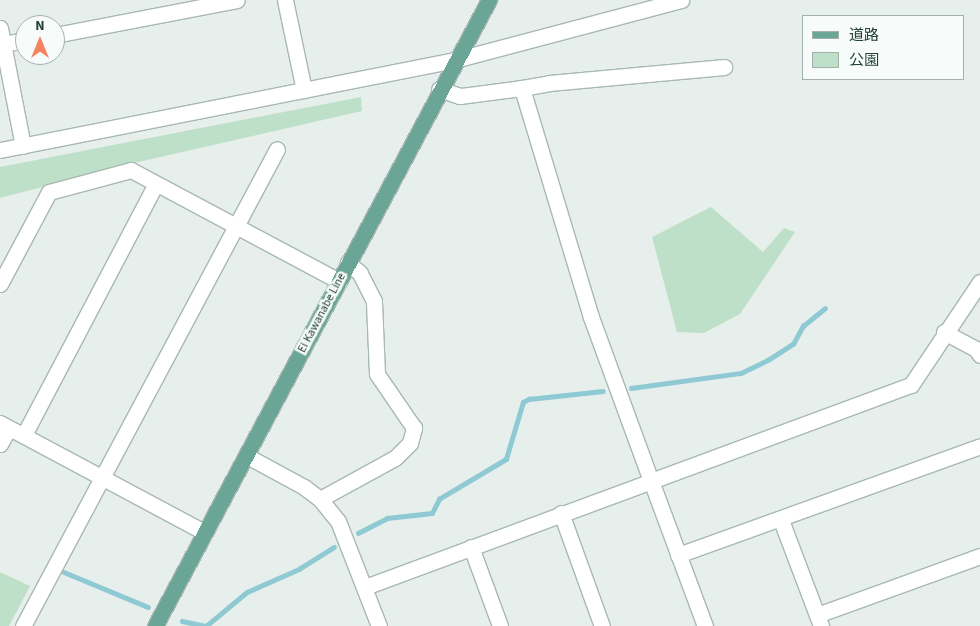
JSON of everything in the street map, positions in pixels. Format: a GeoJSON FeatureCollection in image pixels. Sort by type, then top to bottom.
{"type":"FeatureCollection","features":[{"type":"Feature","properties":{"kind":"main road","name":"Ei Kawanabe Line"},"geometry":{"type":"LineString","coordinates":[[155,626],[204,532],[247,456],[439,89],[458,59],[489,0]]}},
{"type":"Feature","properties":{"kind":"street"},"geometry":{"type":"LineString","coordinates":[[65,33],[237,0]]}},
{"type":"Feature","properties":{"kind":"street"},"geometry":{"type":"LineString","coordinates":[[286,0],[304,90]]}},
{"type":"Feature","properties":{"kind":"street"},"geometry":{"type":"LineString","coordinates":[[0,150],[458,59],[640,5],[681,0]]}},
{"type":"Feature","properties":{"kind":"street"},"geometry":{"type":"LineString","coordinates":[[0,28],[23,146]]}},
{"type":"Feature","properties":{"kind":"street"},"geometry":{"type":"LineString","coordinates":[[4,44],[15,42]]}},
{"type":"Feature","properties":{"kind":"street"},"geometry":{"type":"LineString","coordinates":[[439,89],[460,96],[549,83],[724,67]]}},
{"type":"Feature","properties":{"kind":"street"},"geometry":{"type":"LineString","coordinates":[[522,88],[592,317],[705,626]]}},
{"type":"Feature","properties":{"kind":"street"},"geometry":{"type":"LineString","coordinates":[[23,626],[276,149]]}},
{"type":"Feature","properties":{"kind":"street"},"geometry":{"type":"LineString","coordinates":[[0,284],[49,192],[131,170],[155,185],[339,281]]}},
{"type":"Feature","properties":{"kind":"street"},"geometry":{"type":"LineString","coordinates":[[24,435],[155,185]]}},
{"type":"Feature","properties":{"kind":"street"},"geometry":{"type":"LineString","coordinates":[[320,499],[395,458],[410,443],[414,428],[377,374],[374,301],[360,273],[348,263]]}},
{"type":"Feature","properties":{"kind":"street"},"geometry":{"type":"LineString","coordinates":[[365,587],[911,385],[944,332],[980,282]]}},
{"type":"Feature","properties":{"kind":"street"},"geometry":{"type":"LineString","coordinates":[[944,332],[976,349],[980,355]]}},
{"type":"Feature","properties":{"kind":"street"},"geometry":{"type":"LineString","coordinates":[[0,444],[5,425],[102,479],[204,532]]}},
{"type":"Feature","properties":{"kind":"street"},"geometry":{"type":"LineString","coordinates":[[678,555],[781,520],[980,446]]}},
{"type":"Feature","properties":{"kind":"street"},"geometry":{"type":"LineString","coordinates":[[247,456],[320,499],[338,521],[379,626]]}},
{"type":"Feature","properties":{"kind":"street"},"geometry":{"type":"LineString","coordinates":[[561,513],[602,626]]}},
{"type":"Feature","properties":{"kind":"street"},"geometry":{"type":"LineString","coordinates":[[781,520],[819,621],[980,556]]}},
{"type":"Feature","properties":{"kind":"street"},"geometry":{"type":"LineString","coordinates":[[471,547],[500,626]]}},
{"type":"Feature","properties":{"kind":"green space"},"geometry":{"type":"Polygon","coordinates":[[[361,97],[362,111],[134,163],[0,198],[0,167],[361,97]]]}},
{"type":"Feature","properties":{"kind":"green space"},"geometry":{"type":"Polygon","coordinates":[[[711,207],[763,252],[784,228],[795,232],[740,314],[704,333],[677,332],[652,237],[711,207]]]}},
{"type":"Feature","properties":{"kind":"green space"},"geometry":{"type":"Polygon","coordinates":[[[0,572],[30,586],[9,626],[0,626],[0,572]]]}},
{"type":"Feature","properties":{"kind":"waterway"},"geometry":{"type":"LineString","coordinates":[[631,388],[741,373],[768,360],[793,344],[803,326],[825,308]]}},
{"type":"Feature","properties":{"kind":"waterway"},"geometry":{"type":"LineString","coordinates":[[358,533],[387,518],[432,513],[439,499],[506,459],[523,402],[529,399],[603,391]]}},
{"type":"Feature","properties":{"kind":"waterway"},"geometry":{"type":"LineString","coordinates":[[182,621],[206,626],[247,592],[299,569],[334,547]]}},
{"type":"Feature","properties":{"kind":"waterway"},"geometry":{"type":"LineString","coordinates":[[64,572],[148,607]]}}]}
